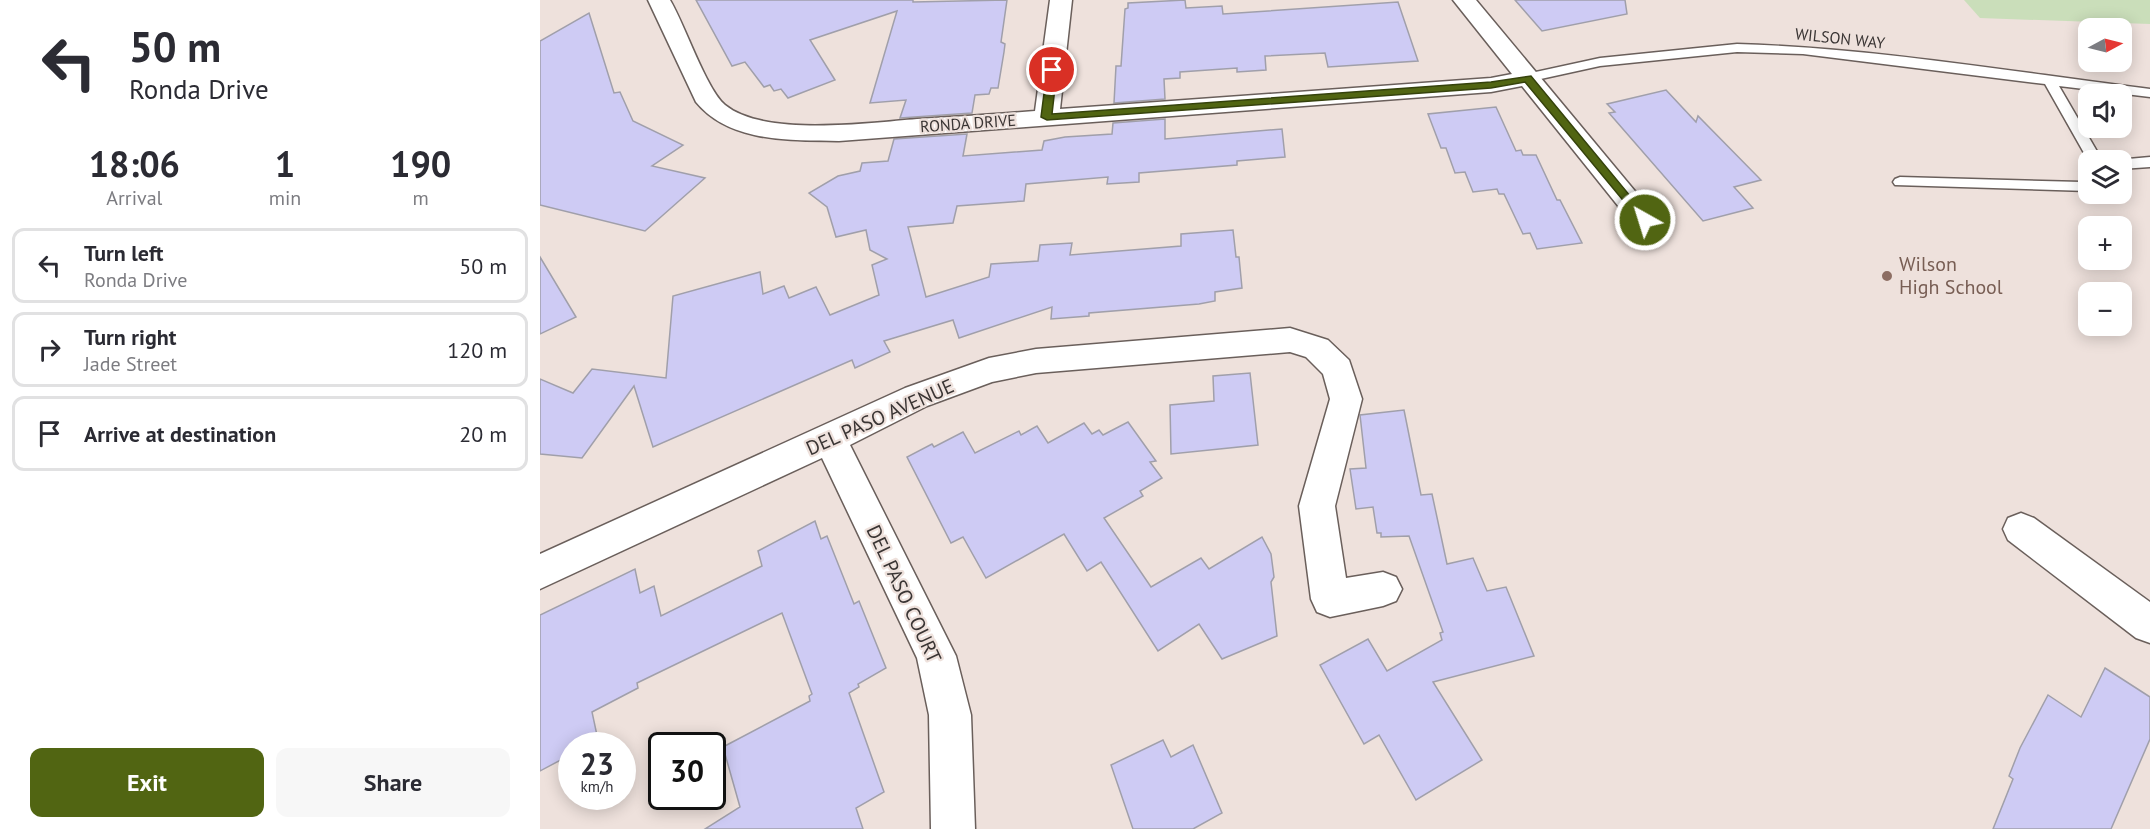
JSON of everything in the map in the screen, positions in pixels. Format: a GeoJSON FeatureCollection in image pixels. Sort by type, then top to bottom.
{"type":"FeatureCollection","features":[{"type":"Feature","properties":{"kind":"street","name":"RONDA DRIVE"},"geometry":{"type":"LineString","coordinates":[[659,0],[706,100],[723,114],[746,124],[779,132],[839,133],[1491,85],[1527,78]]}},
{"type":"Feature","properties":{"kind":"street"},"geometry":{"type":"LineString","coordinates":[[1047,117],[1061,0]]}},
{"type":"Feature","properties":{"kind":"street"},"geometry":{"type":"LineString","coordinates":[[1464,0],[1645,220]]}},
{"type":"Feature","properties":{"kind":"street","name":"DEL PASO AVENUE"},"geometry":{"type":"LineString","coordinates":[[547,563],[830,439],[916,397],[989,370],[1036,361],[1290,340],[1317,348],[1338,369],[1346,399],[1317,506],[1330,599],[1383,589]]}},
{"type":"Feature","properties":{"kind":"street","name":"DEL PASO COURT"},"geometry":{"type":"LineString","coordinates":[[830,439],[936,656],[950,715],[953,829]]}},
{"type":"Feature","properties":{"kind":"street"},"geometry":{"type":"LineString","coordinates":[[2021,529],[2150,625]]}},
{"type":"Feature","properties":{"kind":"lane","name":"WILSON WAY"},"geometry":{"type":"LineString","coordinates":[[1527,78],[1600,63],[1683,52],[1737,48],[1803,50],[2150,93]]}},
{"type":"Feature","properties":{"kind":"lane"},"geometry":{"type":"LineString","coordinates":[[2049,80],[2058,100],[2089,150]]}},
{"type":"Feature","properties":{"kind":"lane"},"geometry":{"type":"LineString","coordinates":[[2132,163],[2150,162]]}},
{"type":"Feature","properties":{"kind":"lane"},"geometry":{"type":"LineString","coordinates":[[1900,182],[2078,187]]}},
{"type":"Feature","properties":{"kind":"green space"},"geometry":{"type":"Polygon","coordinates":[[[1964,0],[2150,0],[2150,24],[2132,23],[2132,18],[2078,18],[2078,21],[1980,18],[1964,0]]]}},
{"type":"Feature","properties":{"kind":"building"},"geometry":{"type":"Polygon","coordinates":[[[696,0],[913,0],[913,2],[1007,0],[1001,42],[1005,44],[998,88],[991,88],[989,94],[975,95],[972,113],[900,118],[906,100],[870,103],[897,11],[810,40],[835,80],[788,98],[781,89],[774,91],[770,85],[764,87],[745,62],[732,66],[696,0]]]}},
{"type":"Feature","properties":{"kind":"building"},"geometry":{"type":"Polygon","coordinates":[[[1185,0],[1186,8],[1222,6],[1223,14],[1398,2],[1418,61],[1328,67],[1325,53],[1265,56],[1266,70],[1237,72],[1237,68],[1180,72],[1180,78],[1164,79],[1165,99],[1114,103],[1116,66],[1121,66],[1125,9],[1128,8],[1128,3],[1185,0]]]}},
{"type":"Feature","properties":{"kind":"building"},"geometry":{"type":"Polygon","coordinates":[[[1515,0],[1625,0],[1627,14],[1542,31],[1515,0]]]}},
{"type":"Feature","properties":{"kind":"building"},"geometry":{"type":"Polygon","coordinates":[[[589,13],[614,93],[620,92],[633,121],[683,145],[652,166],[705,178],[645,231],[540,205],[540,41],[589,13]]]}},
{"type":"Feature","properties":{"kind":"building"},"geometry":{"type":"Polygon","coordinates":[[[1666,90],[1696,122],[1698,116],[1761,180],[1734,187],[1753,208],[1703,221],[1609,113],[1615,112],[1607,104],[1666,90]]]}},
{"type":"Feature","properties":{"kind":"building"},"geometry":{"type":"Polygon","coordinates":[[[1496,107],[1516,151],[1521,150],[1523,155],[1536,155],[1557,200],[1560,200],[1582,243],[1537,249],[1530,233],[1523,234],[1504,194],[1499,194],[1497,189],[1473,192],[1465,172],[1455,173],[1446,148],[1441,148],[1428,114],[1496,107]]]}},
{"type":"Feature","properties":{"kind":"building"},"geometry":{"type":"Polygon","coordinates":[[[1165,119],[1165,139],[1282,129],[1285,157],[1237,161],[1237,165],[1139,173],[1139,182],[1107,184],[1108,177],[1026,184],[1024,201],[957,206],[953,223],[908,227],[926,297],[989,277],[991,264],[1038,261],[1040,245],[1072,243],[1070,255],[1181,246],[1181,234],[1233,230],[1242,288],[1215,292],[1215,301],[1199,304],[1089,313],[1089,316],[1051,319],[1052,307],[959,338],[953,320],[884,341],[890,352],[855,368],[852,360],[653,447],[634,386],[582,458],[540,454],[540,379],[573,393],[592,369],[666,378],[673,296],[760,272],[763,294],[784,286],[789,298],[816,287],[830,315],[879,295],[872,265],[887,259],[870,250],[866,230],[836,237],[827,207],[809,193],[838,176],[860,171],[862,163],[888,161],[894,139],[967,134],[963,156],[1042,150],[1044,141],[1065,137],[1112,134],[1113,123],[1165,119]]]}},
{"type":"Feature","properties":{"kind":"building"},"geometry":{"type":"Polygon","coordinates":[[[540,257],[576,317],[540,334],[540,257]]]}},
{"type":"Feature","properties":{"kind":"building"},"geometry":{"type":"Polygon","coordinates":[[[1250,373],[1258,445],[1171,454],[1170,405],[1214,401],[1213,376],[1250,373]]]}},
{"type":"Feature","properties":{"kind":"building"},"geometry":{"type":"Polygon","coordinates":[[[1404,410],[1421,495],[1432,494],[1447,564],[1473,558],[1487,591],[1506,587],[1534,656],[1433,682],[1482,760],[1416,800],[1379,735],[1364,744],[1320,665],[1368,639],[1387,671],[1442,640],[1440,633],[1443,632],[1409,536],[1381,537],[1381,533],[1377,533],[1373,507],[1356,509],[1350,469],[1366,468],[1360,415],[1404,410]]]}},
{"type":"Feature","properties":{"kind":"building"},"geometry":{"type":"Polygon","coordinates":[[[1128,422],[1156,461],[1150,462],[1162,478],[1140,491],[1143,496],[1104,518],[1151,587],[1201,558],[1209,569],[1262,537],[1271,554],[1274,577],[1271,582],[1277,636],[1222,659],[1199,624],[1158,651],[1101,562],[1087,571],[1064,534],[986,578],[963,537],[951,543],[907,457],[932,444],[934,447],[963,432],[975,453],[1019,431],[1021,435],[1037,426],[1048,443],[1084,423],[1092,434],[1099,430],[1103,435],[1128,422]]]}},
{"type":"Feature","properties":{"kind":"building"},"geometry":{"type":"Polygon","coordinates":[[[815,521],[821,539],[827,536],[854,604],[859,601],[886,668],[858,684],[859,687],[849,693],[884,792],[856,808],[863,829],[705,829],[740,807],[726,758],[726,745],[810,701],[809,696],[812,694],[782,613],[637,683],[638,688],[592,712],[596,732],[558,732],[558,761],[540,771],[540,615],[635,569],[640,593],[654,586],[661,616],[762,566],[758,551],[815,521]]]}},
{"type":"Feature","properties":{"kind":"building"},"geometry":{"type":"Polygon","coordinates":[[[2105,668],[2150,697],[2150,739],[2111,829],[1993,829],[2013,779],[2009,776],[2020,748],[2048,695],[2081,717],[2105,668]]]}},
{"type":"Feature","properties":{"kind":"building"},"geometry":{"type":"Polygon","coordinates":[[[1163,740],[1171,757],[1193,745],[1222,813],[1193,829],[1133,829],[1111,765],[1163,740]]]}},
{"type":"Feature","properties":{"kind":"place","name":"Wilson High School"},"geometry":{"type":"Point","coordinates":[1887,276]}},
{"type":"Feature","properties":{"kind":"route"},"geometry":{"type":"LineString","coordinates":[[1052,70],[1047,117],[1491,85],[1527,78],[1645,220]]}}]}
